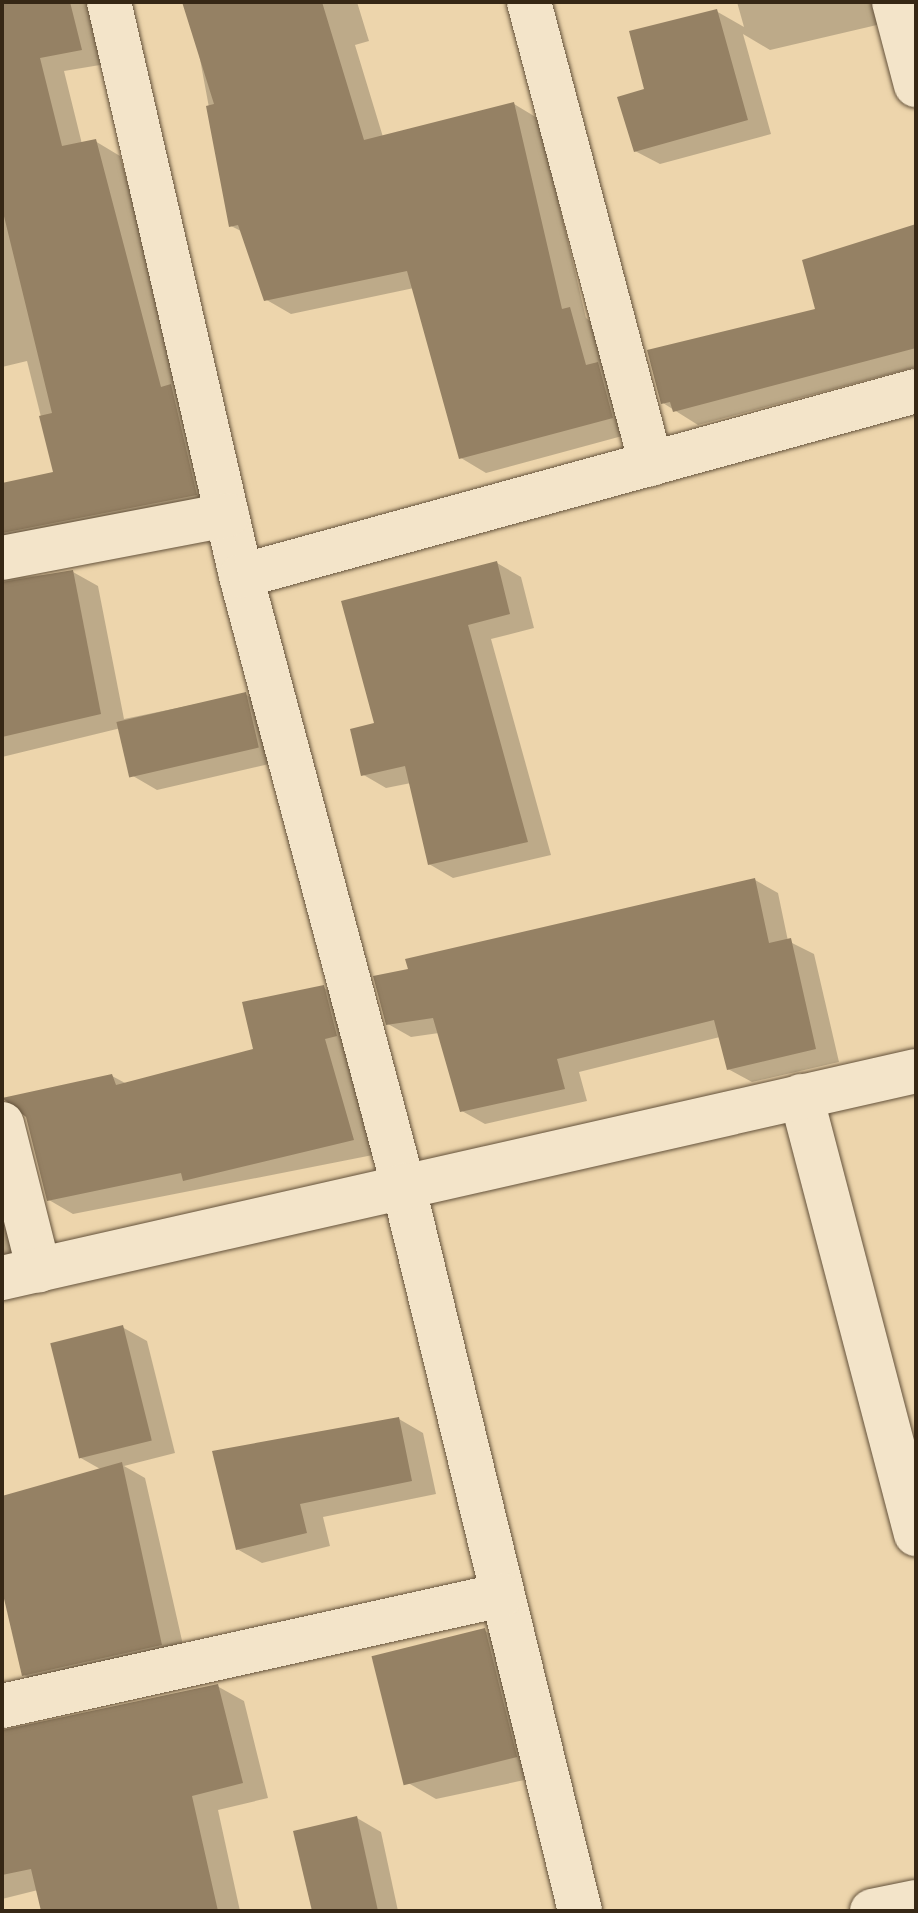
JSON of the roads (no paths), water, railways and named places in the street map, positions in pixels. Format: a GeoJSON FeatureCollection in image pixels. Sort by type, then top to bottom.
{"type":"FeatureCollection","features":[{"type":"Feature","properties":{"kind":"street"},"geometry":{"type":"LineString","coordinates":[[109,2],[241,576],[403,1185],[580,1911]]}},
{"type":"Feature","properties":{"kind":"street"},"geometry":{"type":"LineString","coordinates":[[529,2],[651,464]]}},
{"type":"Feature","properties":{"kind":"street"},"geometry":{"type":"LineString","coordinates":[[894,2],[916,85]]}},
{"type":"Feature","properties":{"kind":"street"},"geometry":{"type":"LineString","coordinates":[[241,576],[916,391]]}},
{"type":"Feature","properties":{"kind":"street"},"geometry":{"type":"LineString","coordinates":[[2,558],[227,515]]}},
{"type":"Feature","properties":{"kind":"street"},"geometry":{"type":"LineString","coordinates":[[2,1124],[20,1274],[916,1071]]}},
{"type":"Feature","properties":{"kind":"street"},"geometry":{"type":"LineString","coordinates":[[801,1096],[916,1534]]}},
{"type":"Feature","properties":{"kind":"street"},"geometry":{"type":"LineString","coordinates":[[2,1706],[502,1595]]}},
{"type":"Feature","properties":{"kind":"street"},"geometry":{"type":"LineString","coordinates":[[872,1911],[916,1902]]}}]}
